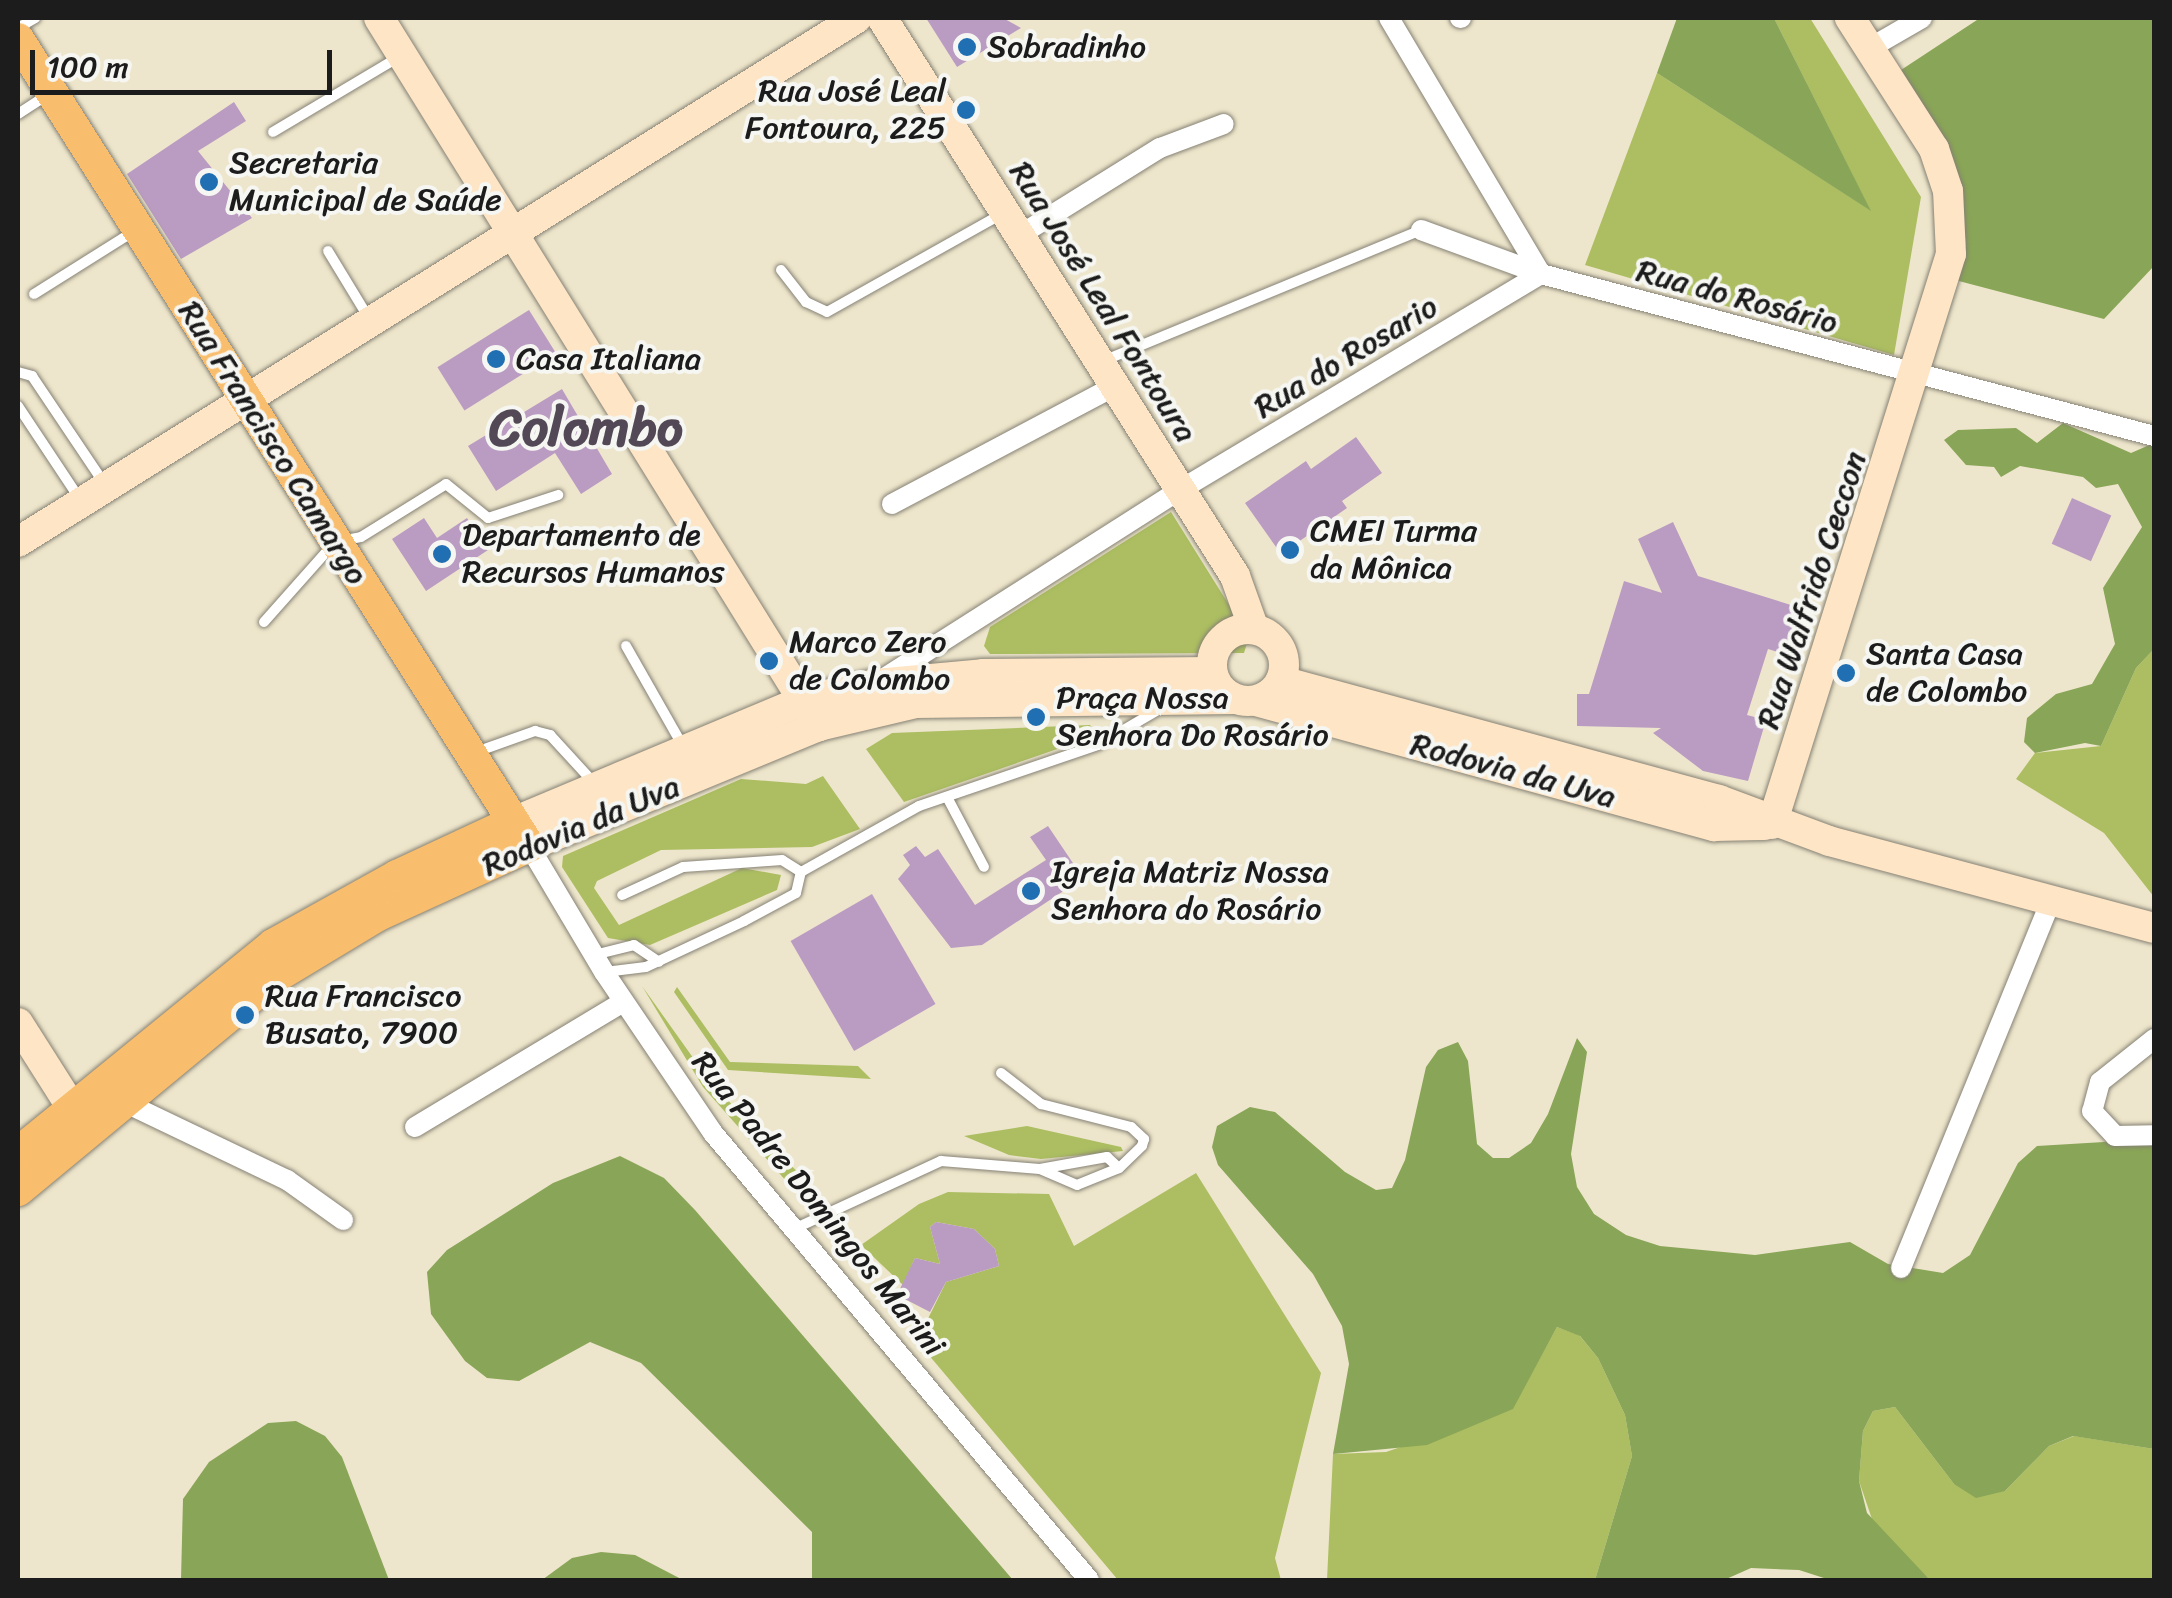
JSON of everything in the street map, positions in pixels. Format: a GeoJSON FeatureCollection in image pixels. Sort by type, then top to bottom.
{"type":"FeatureCollection","features":[{"type":"Feature","properties":{"kind":"main road","name":"Rua Francisco Camargo"},"geometry":{"type":"LineString","coordinates":[[18,39],[521,834]]}},
{"type":"Feature","properties":{"kind":"main road","name":"Rodovia da Uva"},"geometry":{"type":"LineString","coordinates":[[18,1153],[124,1102],[326,944],[521,834]]}},
{"type":"Feature","properties":{"kind":"main road","name":"Rodovia da Uva"},"geometry":{"type":"LineString","coordinates":[[18,1190],[80,1120],[273,945],[397,876],[521,834]]}},
{"type":"Feature","properties":{"kind":"street"},"geometry":{"type":"LineString","coordinates":[[379,18],[813,712]]}},
{"type":"Feature","properties":{"kind":"street"},"geometry":{"type":"LineString","coordinates":[[18,542],[857,18]]}},
{"type":"Feature","properties":{"kind":"street","name":"Rua José Leal Fontoura"},"geometry":{"type":"LineString","coordinates":[[882,18],[1234,576],[1254,629]]}},
{"type":"Feature","properties":{"kind":"street"},"geometry":{"type":"LineString","coordinates":[[1389,18],[1541,274]]}},
{"type":"Feature","properties":{"kind":"street","name":"Rua Walfrido Ceccon"},"geometry":{"type":"LineString","coordinates":[[1772,824],[1918,377],[1951,254],[1948,191],[1934,150],[1850,18]]}},
{"type":"Feature","properties":{"kind":"street"},"geometry":{"type":"LineString","coordinates":[[1870,48],[1922,18]]}},
{"type":"Feature","properties":{"kind":"street"},"geometry":{"type":"LineString","coordinates":[[1012,224],[1160,148],[1224,124]]}},
{"type":"Feature","properties":{"kind":"street","name":"Rua do Rosário"},"geometry":{"type":"LineString","coordinates":[[1421,230],[1541,274],[1918,377],[2154,436]]}},
{"type":"Feature","properties":{"kind":"street","name":"Rua do Rosario"},"geometry":{"type":"LineString","coordinates":[[1180,490],[1541,274]]}},
{"type":"Feature","properties":{"kind":"street"},"geometry":{"type":"LineString","coordinates":[[892,504],[1107,374]]}},
{"type":"Feature","properties":{"kind":"street"},"geometry":{"type":"LineString","coordinates":[[876,684],[1180,490]]}},
{"type":"Feature","properties":{"kind":"street"},"geometry":{"type":"LineString","coordinates":[[1254,629],[1281,648],[1282,681],[1245,700],[1212,672],[1222,640],[1254,629]]}},
{"type":"Feature","properties":{"kind":"street","name":"Rodovia da Uva"},"geometry":{"type":"LineString","coordinates":[[521,834],[876,684],[983,674],[1212,672]]}},
{"type":"Feature","properties":{"kind":"street","name":"Rodovia da Uva"},"geometry":{"type":"LineString","coordinates":[[1282,681],[1718,800],[1772,824],[2154,928]]}},
{"type":"Feature","properties":{"kind":"street","name":"Rodovia da Uva"},"geometry":{"type":"LineString","coordinates":[[521,834],[596,785],[684,749],[813,712],[916,703],[1180,697],[1245,700],[1714,826],[1772,824]]}},
{"type":"Feature","properties":{"kind":"street","name":"Rua Padre Domingos Marini"},"geometry":{"type":"LineString","coordinates":[[521,834],[599,964],[713,1133],[1089,1580]]}},
{"type":"Feature","properties":{"kind":"street"},"geometry":{"type":"LineString","coordinates":[[1901,1268],[2050,900]]}},
{"type":"Feature","properties":{"kind":"street"},"geometry":{"type":"LineString","coordinates":[[415,1127],[624,1002]]}},
{"type":"Feature","properties":{"kind":"street"},"geometry":{"type":"LineString","coordinates":[[18,1023],[80,1120]]}},
{"type":"Feature","properties":{"kind":"street"},"geometry":{"type":"LineString","coordinates":[[2154,1039],[2100,1082],[2092,1111],[2114,1136],[2154,1135]]}},
{"type":"Feature","properties":{"kind":"street"},"geometry":{"type":"LineString","coordinates":[[124,1102],[287,1180],[343,1220]]}},
{"type":"Feature","properties":{"kind":"lane"},"geometry":{"type":"LineString","coordinates":[[18,28],[35,18]]}},
{"type":"Feature","properties":{"kind":"lane"},"geometry":{"type":"LineString","coordinates":[[273,132],[402,54]]}},
{"type":"Feature","properties":{"kind":"lane"},"geometry":{"type":"LineString","coordinates":[[18,114],[51,92]]}},
{"type":"Feature","properties":{"kind":"lane"},"geometry":{"type":"LineString","coordinates":[[781,270],[806,302],[827,312],[1012,224]]}},
{"type":"Feature","properties":{"kind":"lane"},"geometry":{"type":"LineString","coordinates":[[34,294],[137,230]]}},
{"type":"Feature","properties":{"kind":"lane"},"geometry":{"type":"LineString","coordinates":[[1107,374],[1421,230]]}},
{"type":"Feature","properties":{"kind":"lane"},"geometry":{"type":"LineString","coordinates":[[328,250],[370,321]]}},
{"type":"Feature","properties":{"kind":"lane"},"geometry":{"type":"LineString","coordinates":[[18,372],[32,376],[94,494]]}},
{"type":"Feature","properties":{"kind":"lane"},"geometry":{"type":"LineString","coordinates":[[18,406],[94,494]]}},
{"type":"Feature","properties":{"kind":"lane"},"geometry":{"type":"LineString","coordinates":[[264,622],[336,542],[361,537],[446,484],[488,518],[558,495]]}},
{"type":"Feature","properties":{"kind":"lane"},"geometry":{"type":"LineString","coordinates":[[626,646],[684,749]]}},
{"type":"Feature","properties":{"kind":"lane"},"geometry":{"type":"LineString","coordinates":[[599,964],[659,962],[796,893],[801,872],[887,821],[1098,745],[1180,697]]}},
{"type":"Feature","properties":{"kind":"lane"},"geometry":{"type":"LineString","coordinates":[[470,754],[535,731],[550,735],[596,785]]}},
{"type":"Feature","properties":{"kind":"lane"},"geometry":{"type":"LineString","coordinates":[[947,797],[984,867]]}},
{"type":"Feature","properties":{"kind":"lane"},"geometry":{"type":"LineString","coordinates":[[622,895],[683,867],[782,860],[801,872]]}},
{"type":"Feature","properties":{"kind":"lane"},"geometry":{"type":"LineString","coordinates":[[599,964],[634,944],[659,962]]}},
{"type":"Feature","properties":{"kind":"lane"},"geometry":{"type":"LineString","coordinates":[[1002,1072],[1041,1104],[1131,1127],[1144,1139],[1142,1146],[1119,1168],[1077,1185],[1040,1169]]}},
{"type":"Feature","properties":{"kind":"lane"},"geometry":{"type":"LineString","coordinates":[[796,1228],[941,1161],[1040,1169],[1107,1157],[1119,1168]]}},
{"type":"Feature","properties":{"kind":"green space"},"geometry":{"type":"Polygon","coordinates":[[[1677,18],[1774,18],[1871,211],[1657,73],[1677,18]]]}},
{"type":"Feature","properties":{"kind":"green space"},"geometry":{"type":"Polygon","coordinates":[[[1774,18],[1810,18],[1921,197],[1894,355],[1585,265],[1657,73],[1870,210],[1774,18]]]}},
{"type":"Feature","properties":{"kind":"green space"},"geometry":{"type":"Polygon","coordinates":[[[1980,18],[2154,18],[2154,266],[2104,319],[1955,280],[1966,244],[1956,174],[1901,70],[1980,18]]]}},
{"type":"Feature","properties":{"kind":"green space"},"geometry":{"type":"Polygon","coordinates":[[[2063,423],[2131,453],[2154,443],[2154,649],[2136,668],[2101,746],[2085,743],[2035,753],[2024,742],[2027,718],[2056,694],[2092,684],[2115,644],[2103,588],[2142,527],[2118,484],[2096,488],[2083,477],[2020,466],[2001,477],[1994,467],[1966,465],[1944,440],[1958,430],[2016,428],[2037,443],[2063,423]]]}},
{"type":"Feature","properties":{"kind":"green space"},"geometry":{"type":"Polygon","coordinates":[[[1171,512],[1249,637],[1244,653],[990,654],[984,646],[990,627],[1171,512]]]}},
{"type":"Feature","properties":{"kind":"green space"},"geometry":{"type":"Polygon","coordinates":[[[2154,649],[2154,897],[2104,833],[2016,779],[2035,753],[2101,746],[2136,668],[2154,649]]]}},
{"type":"Feature","properties":{"kind":"green space"},"geometry":{"type":"Polygon","coordinates":[[[1090,725],[1098,735],[904,802],[866,749],[892,733],[1090,725]]]}},
{"type":"Feature","properties":{"kind":"green space"},"geometry":{"type":"Polygon","coordinates":[[[823,776],[860,829],[812,847],[661,850],[597,881],[594,888],[619,925],[742,868],[781,875],[777,890],[650,945],[608,938],[562,867],[563,856],[741,779],[806,784],[823,776]]]}},
{"type":"Feature","properties":{"kind":"green space"},"geometry":{"type":"Polygon","coordinates":[[[642,986],[711,1083],[813,1188],[802,1199],[703,1087],[642,986]]]}},
{"type":"Feature","properties":{"kind":"green space"},"geometry":{"type":"Polygon","coordinates":[[[677,987],[730,1062],[858,1066],[871,1079],[728,1070],[674,992],[677,987]]]}},
{"type":"Feature","properties":{"kind":"green space"},"geometry":{"type":"Polygon","coordinates":[[[1577,1038],[1587,1052],[1571,1154],[1577,1187],[1594,1214],[1626,1235],[1660,1246],[1755,1255],[1850,1242],[1888,1264],[1943,1273],[1970,1255],[2018,1163],[2037,1146],[2154,1139],[2154,1449],[2073,1436],[2049,1446],[2005,1491],[1976,1498],[1954,1484],[1895,1407],[1873,1411],[1863,1431],[1859,1481],[1867,1513],[1930,1580],[1830,1580],[1799,1570],[1751,1568],[1724,1580],[1595,1580],[1632,1456],[1625,1415],[1598,1358],[1580,1336],[1557,1327],[1513,1409],[1427,1445],[1333,1454],[1349,1364],[1342,1326],[1313,1274],[1218,1165],[1212,1147],[1217,1126],[1250,1107],[1275,1112],[1345,1172],[1376,1190],[1392,1188],[1405,1160],[1426,1067],[1438,1050],[1458,1042],[1468,1061],[1477,1144],[1493,1158],[1509,1158],[1531,1143],[1548,1114],[1577,1038]]]}},
{"type":"Feature","properties":{"kind":"green space"},"geometry":{"type":"Polygon","coordinates":[[[1027,1126],[1121,1147],[1123,1151],[1041,1159],[1009,1155],[964,1136],[1027,1126]]]}},
{"type":"Feature","properties":{"kind":"green space"},"geometry":{"type":"Polygon","coordinates":[[[620,1156],[664,1178],[695,1210],[1013,1580],[812,1580],[812,1532],[641,1363],[590,1342],[519,1381],[487,1378],[465,1361],[431,1314],[427,1272],[447,1250],[553,1183],[620,1156]]]}},
{"type":"Feature","properties":{"kind":"green space"},"geometry":{"type":"Polygon","coordinates":[[[1196,1173],[1321,1373],[1275,1558],[1281,1580],[1118,1580],[917,1341],[946,1282],[999,1266],[995,1249],[974,1229],[936,1222],[930,1227],[940,1264],[915,1258],[903,1285],[861,1245],[919,1204],[948,1192],[1049,1194],[1074,1246],[1196,1173]]]}},
{"type":"Feature","properties":{"kind":"green space"},"geometry":{"type":"Polygon","coordinates":[[[1557,1327],[1579,1335],[1598,1358],[1625,1415],[1632,1456],[1595,1580],[1327,1580],[1333,1454],[1386,1452],[1512,1409],[1557,1327]]]}},
{"type":"Feature","properties":{"kind":"green space"},"geometry":{"type":"Polygon","coordinates":[[[1895,1407],[1954,1484],[2005,1491],[2049,1446],[2074,1436],[2154,1449],[2154,1580],[1930,1580],[1875,1528],[1859,1481],[1863,1431],[1873,1411],[1895,1407]]]}},
{"type":"Feature","properties":{"kind":"green space"},"geometry":{"type":"Polygon","coordinates":[[[296,1421],[325,1436],[342,1457],[389,1580],[181,1580],[183,1499],[209,1462],[268,1423],[296,1421]]]}},
{"type":"Feature","properties":{"kind":"green space"},"geometry":{"type":"Polygon","coordinates":[[[601,1552],[635,1555],[683,1580],[542,1580],[572,1558],[601,1552]]]}},
{"type":"Feature","properties":{"kind":"building","name":"Sobradinho"},"geometry":{"type":"Polygon","coordinates":[[[926,18],[1003,18],[1021,28],[957,67],[926,18]]]}},
{"type":"Feature","properties":{"kind":"building"},"geometry":{"type":"Polygon","coordinates":[[[234,102],[246,121],[198,151],[252,218],[181,259],[127,174],[234,102]]]}},
{"type":"Feature","properties":{"kind":"building","name":"Casa Italiana"},"geometry":{"type":"Polygon","coordinates":[[[529,310],[556,353],[464,410],[437,367],[529,310]]]}},
{"type":"Feature","properties":{"kind":"building"},"geometry":{"type":"Polygon","coordinates":[[[562,389],[612,474],[581,494],[555,453],[496,491],[468,446],[562,389]]]}},
{"type":"Feature","properties":{"kind":"building"},"geometry":{"type":"Polygon","coordinates":[[[1356,437],[1382,473],[1342,501],[1347,508],[1281,554],[1245,503],[1306,461],[1311,469],[1356,437]]]}},
{"type":"Feature","properties":{"kind":"building"},"geometry":{"type":"Polygon","coordinates":[[[2072,498],[2111,515],[2091,561],[2052,544],[2072,498]]]}},
{"type":"Feature","properties":{"kind":"building","name":"Departamento de Recursos Humanos"},"geometry":{"type":"Polygon","coordinates":[[[424,518],[437,538],[467,518],[488,550],[426,591],[392,539],[424,518]]]}},
{"type":"Feature","properties":{"kind":"building"},"geometry":{"type":"Polygon","coordinates":[[[1673,522],[1698,576],[1804,609],[1790,656],[1768,649],[1747,715],[1766,720],[1748,781],[1703,771],[1653,733],[1661,728],[1577,726],[1577,694],[1589,694],[1624,581],[1662,593],[1638,539],[1673,522]]]}},
{"type":"Feature","properties":{"kind":"building","name":"Igreja Matriz Nossa Senhora do Rosário"},"geometry":{"type":"Polygon","coordinates":[[[1048,826],[1083,878],[982,945],[951,948],[898,879],[910,865],[903,855],[916,846],[925,857],[938,849],[975,905],[1046,860],[1030,837],[1048,826]]]}},
{"type":"Feature","properties":{"kind":"building"},"geometry":{"type":"Polygon","coordinates":[[[872,894],[935,1004],[854,1051],[791,941],[872,894]]]}},
{"type":"Feature","properties":{"kind":"building"},"geometry":{"type":"Polygon","coordinates":[[[936,1222],[974,1229],[995,1249],[999,1266],[946,1282],[930,1312],[897,1295],[915,1258],[940,1264],[930,1227],[936,1222]]]}},
{"type":"Feature","properties":{"kind":"place","name":"Sobradinho"},"geometry":{"type":"Point","coordinates":[967,47]}},
{"type":"Feature","properties":{"kind":"place","name":"Rua José Leal Fontoura, 225"},"geometry":{"type":"Point","coordinates":[966,110]}},
{"type":"Feature","properties":{"kind":"place","name":"Secretaria Municipal de Saúde"},"geometry":{"type":"Point","coordinates":[209,182]}},
{"type":"Feature","properties":{"kind":"place","name":"Casa Italiana"},"geometry":{"type":"Point","coordinates":[496,359]}},
{"type":"Feature","properties":{"kind":"place","name":"CMEI Turma da Mônica"},"geometry":{"type":"Point","coordinates":[1290,550]}},
{"type":"Feature","properties":{"kind":"place","name":"Departamento de Recursos Humanos"},"geometry":{"type":"Point","coordinates":[442,554]}},
{"type":"Feature","properties":{"kind":"place","name":"Marco Zero de Colombo"},"geometry":{"type":"Point","coordinates":[769,661]}},
{"type":"Feature","properties":{"kind":"place","name":"Santa Casa de Colombo"},"geometry":{"type":"Point","coordinates":[1846,673]}},
{"type":"Feature","properties":{"kind":"place","name":"Praça Nossa Senhora Do Rosário"},"geometry":{"type":"Point","coordinates":[1036,717]}},
{"type":"Feature","properties":{"kind":"place","name":"Igreja Matriz Nossa Senhora do Rosário"},"geometry":{"type":"Point","coordinates":[1031,891]}},
{"type":"Feature","properties":{"kind":"place","name":"Rua Francisco Busato, 7900"},"geometry":{"type":"Point","coordinates":[245,1015]}},
{"type":"Feature","properties":{"kind":"district","name":"Colombo"},"geometry":{"type":"Point","coordinates":[586,429]}}]}
